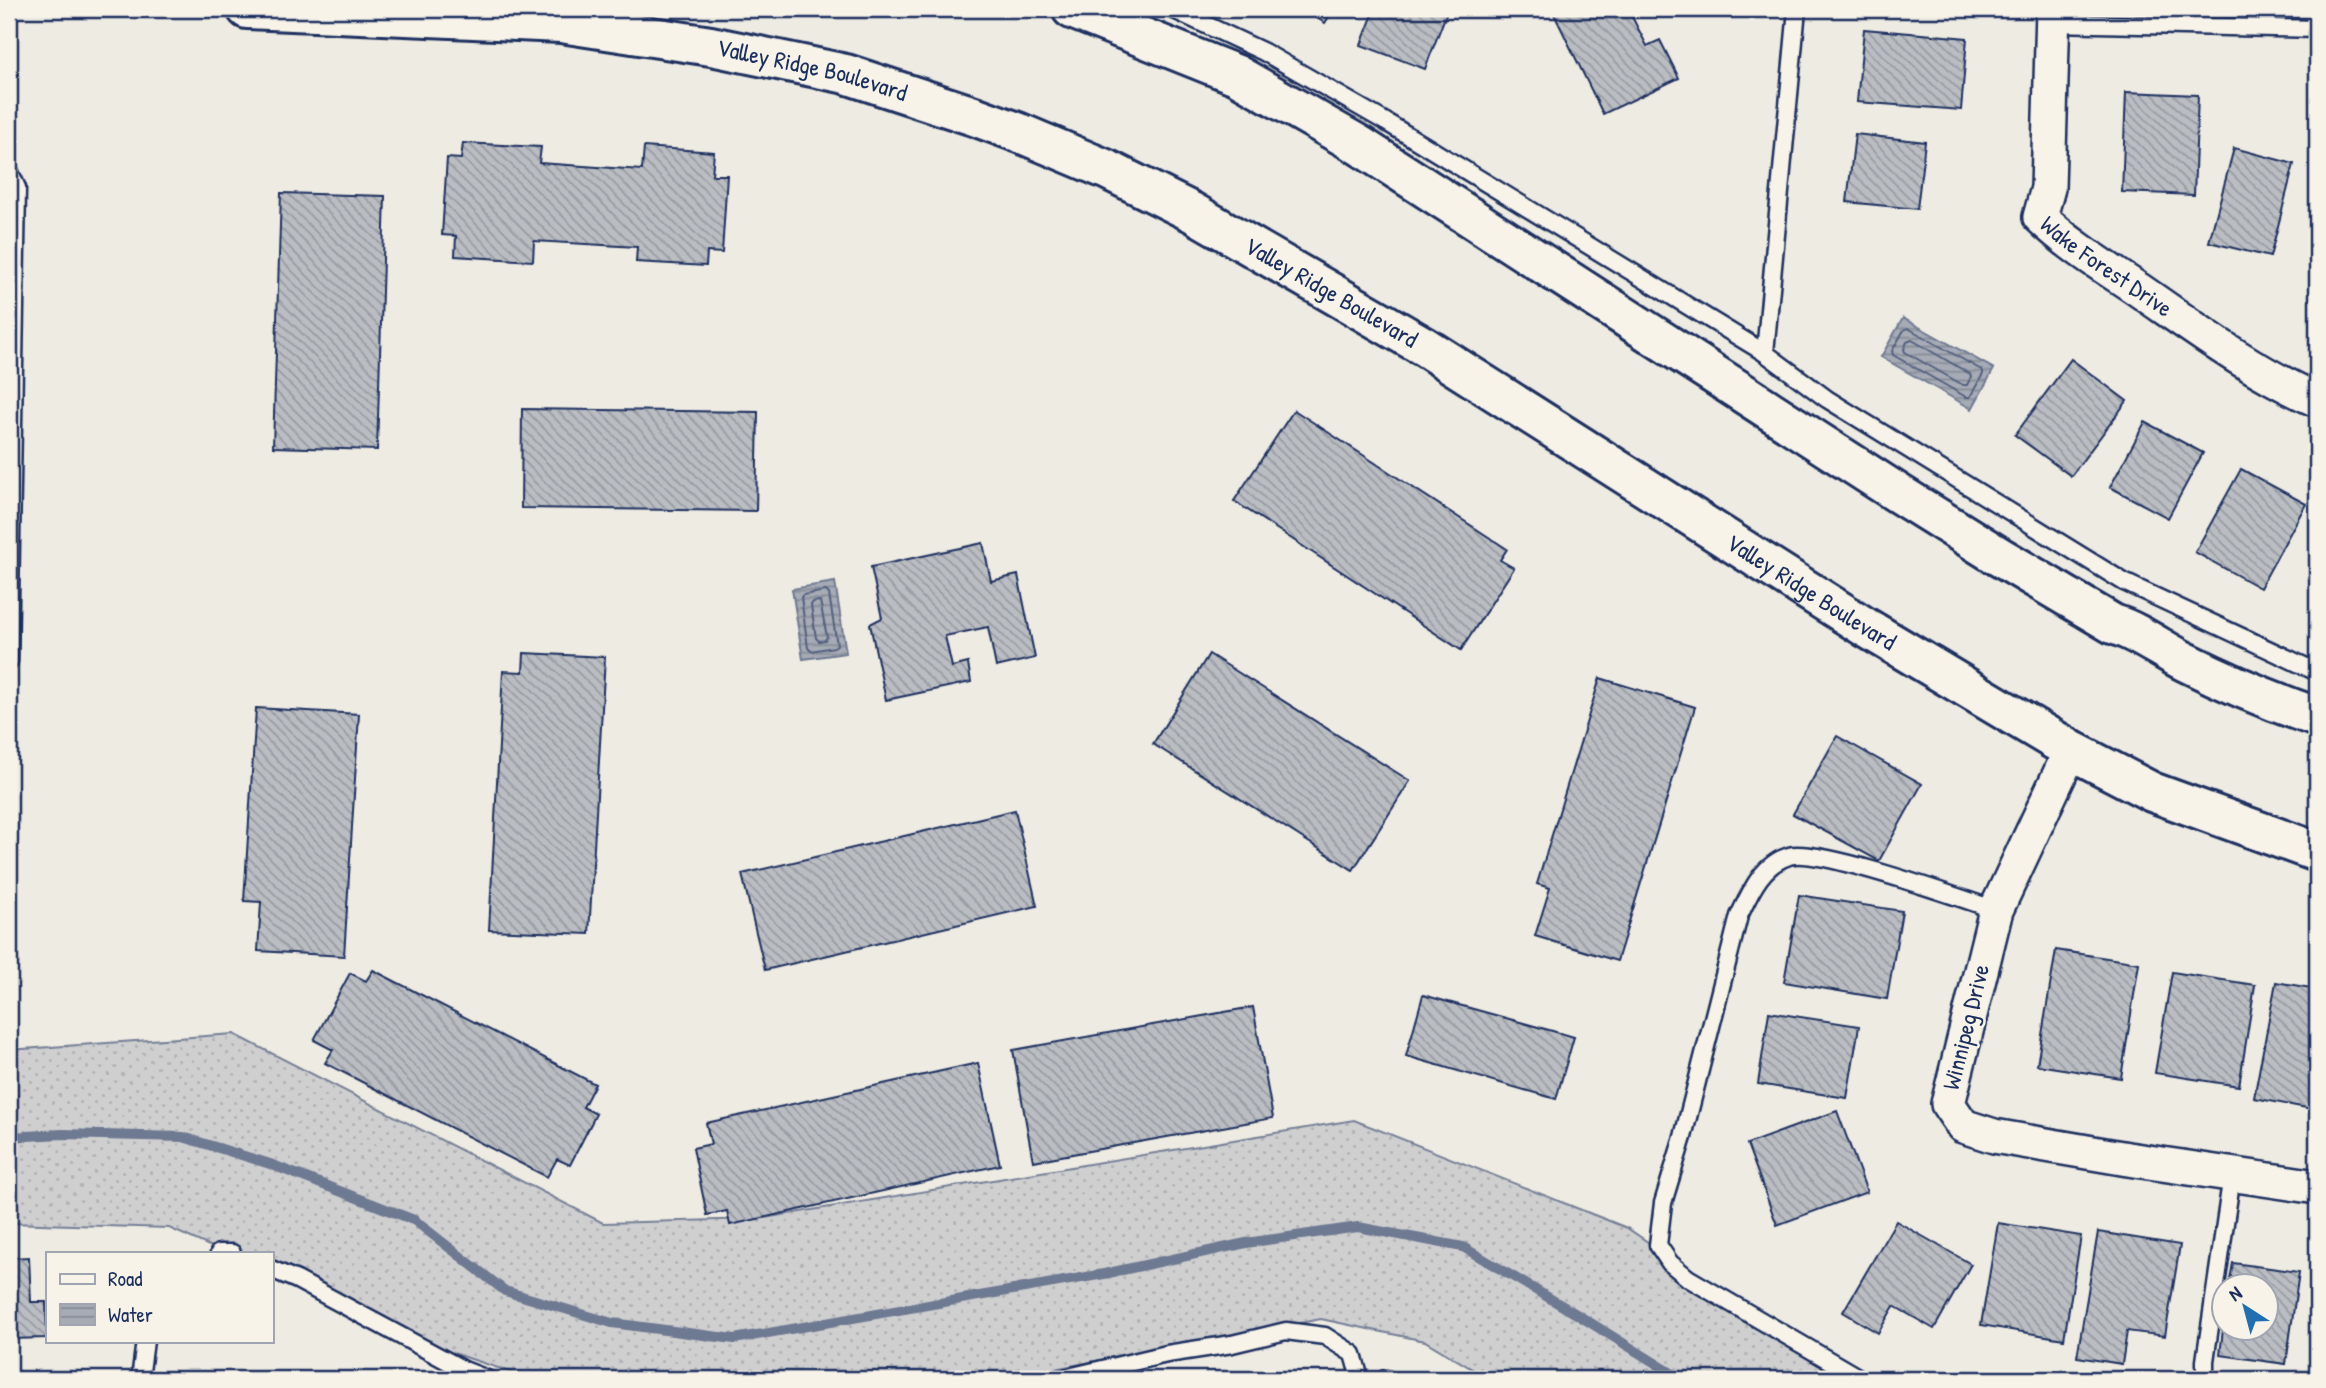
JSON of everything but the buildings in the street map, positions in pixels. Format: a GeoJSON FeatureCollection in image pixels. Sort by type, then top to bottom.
{"type":"FeatureCollection","features":[{"type":"Feature","properties":{"kind":"main road","name":"Valley Ridge Boulevard"},"geometry":{"type":"LineString","coordinates":[[247,9],[562,16],[846,74],[974,116],[1108,170],[1192,212],[1425,347],[1865,626],[2071,750],[2152,792],[2317,852]]}},
{"type":"Feature","properties":{"kind":"main road"},"geometry":{"type":"LineString","coordinates":[[1072,9],[1237,75],[1359,145],[2011,564],[2113,624],[2126,628],[2185,662],[2289,708],[2317,717]]}},
{"type":"Feature","properties":{"kind":"street","name":"Wake Forest Drive"},"geometry":{"type":"LineString","coordinates":[[2052,16],[2048,188],[2040,217],[2063,239],[2211,340],[2289,387],[2317,400]]}},
{"type":"Feature","properties":{"kind":"street","name":"Winnipeg Drive"},"geometry":{"type":"LineString","coordinates":[[2071,750],[1996,909],[1948,1104],[1963,1126],[1994,1136],[2317,1187]]}},
{"type":"Feature","properties":{"kind":"lane"},"geometry":{"type":"LineString","coordinates":[[1172,9],[1264,52],[1387,122],[1765,353],[1827,399],[2124,582],[2317,672]]}},
{"type":"Feature","properties":{"kind":"lane"},"geometry":{"type":"LineString","coordinates":[[1765,353],[1797,9]]}},
{"type":"Feature","properties":{"kind":"lane"},"geometry":{"type":"LineString","coordinates":[[2052,16],[2317,29]]}},
{"type":"Feature","properties":{"kind":"lane"},"geometry":{"type":"LineString","coordinates":[[9,170],[17,188],[9,661]]}},
{"type":"Feature","properties":{"kind":"lane"},"geometry":{"type":"LineString","coordinates":[[1861,1379],[1688,1278],[1670,1263],[1658,1245],[1663,1203],[1683,1137],[1738,916],[1753,887],[1770,866],[1790,855],[1826,858],[1996,909]]}},
{"type":"Feature","properties":{"kind":"lane"},"geometry":{"type":"LineString","coordinates":[[2206,1379],[2206,1361],[2232,1175]]}},
{"type":"Feature","properties":{"kind":"lane"},"geometry":{"type":"LineString","coordinates":[[273,1270],[464,1370],[487,1379]]}},
{"type":"Feature","properties":{"kind":"lane"},"geometry":{"type":"LineString","coordinates":[[1060,1379],[1167,1354],[1231,1344],[1286,1331],[1325,1336],[1344,1348],[1353,1354],[1360,1379]]}},
{"type":"Feature","properties":{"kind":"lane"},"geometry":{"type":"LineString","coordinates":[[140,1379],[145,1342]]}},
{"type":"Feature","properties":{"kind":"shaded area"},"geometry":{"type":"Polygon","coordinates":[[[234,1034],[603,1223],[758,1219],[1354,1120],[1627,1228],[1850,1379],[1489,1379],[1425,1341],[1321,1319],[1000,1379],[531,1379],[420,1342],[273,1275],[273,1252],[223,1252],[169,1228],[9,1223],[9,1050],[234,1034]]]}},
{"type":"Feature","properties":{"kind":"water"},"geometry":{"type":"Polygon","coordinates":[[[1903,318],[1994,369],[1972,409],[1881,357],[1903,318]]]}},
{"type":"Feature","properties":{"kind":"water"},"geometry":{"type":"Polygon","coordinates":[[[835,582],[846,653],[803,659],[792,589],[835,582]]]}},
{"type":"Feature","properties":{"kind":"waterway"},"geometry":{"type":"LineString","coordinates":[[9,1137],[62,1134],[183,1137],[270,1164],[414,1220],[505,1291],[612,1323],[734,1339],[1104,1274],[1246,1243],[1358,1227],[1463,1247],[1681,1379]]}}]}
